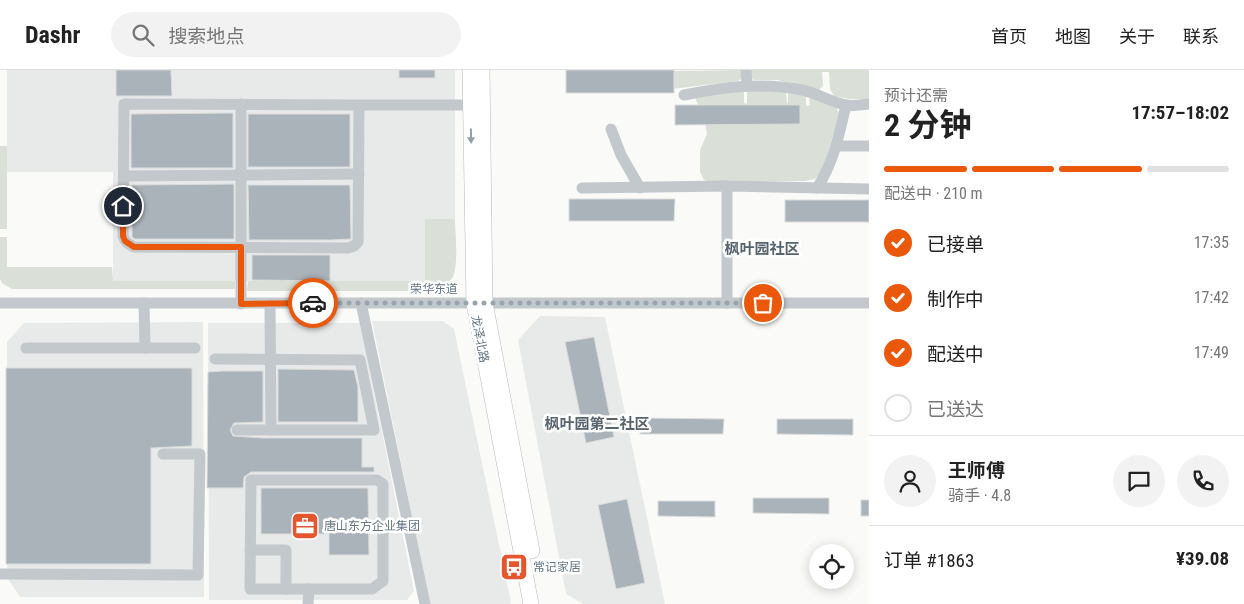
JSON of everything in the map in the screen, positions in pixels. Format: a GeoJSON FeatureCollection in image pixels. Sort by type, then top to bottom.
{"type":"FeatureCollection","features":[{"type":"Feature","properties":{"kind":"main road","name":"龙泽北路"},"geometry":{"type":"LineString","coordinates":[[470,70],[479,303],[531,604]]}},
{"type":"Feature","properties":{"kind":"main road","name":"龙泽北路"},"geometry":{"type":"LineString","coordinates":[[482,70],[479,303],[542,604]]}},
{"type":"Feature","properties":{"kind":"street"},"geometry":{"type":"LineString","coordinates":[[746,70],[747,85]]}},
{"type":"Feature","properties":{"kind":"street"},"geometry":{"type":"LineString","coordinates":[[684,95],[747,85],[776,86],[804,90],[846,105],[869,104]]}},
{"type":"Feature","properties":{"kind":"street"},"geometry":{"type":"LineString","coordinates":[[359,105],[359,235],[358,242],[354,246],[348,248],[134,247],[125,241],[123,236],[124,104],[471,105]]}},
{"type":"Feature","properties":{"kind":"street"},"geometry":{"type":"LineString","coordinates":[[241,104],[241,304]]}},
{"type":"Feature","properties":{"kind":"street"},"geometry":{"type":"LineString","coordinates":[[817,188],[827,172],[837,146],[846,105]]}},
{"type":"Feature","properties":{"kind":"street"},"geometry":{"type":"LineString","coordinates":[[611,129],[621,155],[640,188]]}},
{"type":"Feature","properties":{"kind":"street"},"geometry":{"type":"LineString","coordinates":[[837,146],[869,146]]}},
{"type":"Feature","properties":{"kind":"street"},"geometry":{"type":"LineString","coordinates":[[124,176],[359,174]]}},
{"type":"Feature","properties":{"kind":"street"},"geometry":{"type":"LineString","coordinates":[[727,186],[727,303]]}},
{"type":"Feature","properties":{"kind":"street"},"geometry":{"type":"LineString","coordinates":[[582,188],[727,186],[869,189]]}},
{"type":"Feature","properties":{"kind":"street","name":"荣华东道"},"geometry":{"type":"LineString","coordinates":[[0,303],[869,303]]}},
{"type":"Feature","properties":{"kind":"street"},"geometry":{"type":"LineString","coordinates":[[144,303],[145,348]]}},
{"type":"Feature","properties":{"kind":"street"},"geometry":{"type":"LineString","coordinates":[[361,303],[425,604]]}},
{"type":"Feature","properties":{"kind":"street"},"geometry":{"type":"LineString","coordinates":[[270,304],[271,430]]}},
{"type":"Feature","properties":{"kind":"street"},"geometry":{"type":"LineString","coordinates":[[26,348],[195,348]]}},
{"type":"Feature","properties":{"kind":"street"},"geometry":{"type":"LineString","coordinates":[[215,360],[360,360],[374,430],[237,430]]}},
{"type":"Feature","properties":{"kind":"street"},"geometry":{"type":"LineString","coordinates":[[0,574],[198,575],[200,454],[164,454]]}},
{"type":"Feature","properties":{"kind":"street"},"geometry":{"type":"LineString","coordinates":[[251,480],[378,480],[383,484],[383,581],[372,589],[250,589],[250,550],[251,480]]}},
{"type":"Feature","properties":{"kind":"street"},"geometry":{"type":"LineString","coordinates":[[250,550],[286,550],[286,589]]}},
{"type":"Feature","properties":{"kind":"street"},"geometry":{"type":"LineString","coordinates":[[308,589],[308,604]]}},
{"type":"Feature","properties":{"kind":"shaded area"},"geometry":{"type":"Polygon","coordinates":[[[7,70],[455,70],[455,219],[425,219],[425,281],[113,281],[113,172],[7,172],[7,70]]]}},
{"type":"Feature","properties":{"kind":"shaded area"},"geometry":{"type":"Polygon","coordinates":[[[671,70],[743,70],[741,79],[738,81],[663,90],[671,70]]]}},
{"type":"Feature","properties":{"kind":"shaded area"},"geometry":{"type":"Polygon","coordinates":[[[749,70],[869,70],[869,99],[850,99],[834,96],[830,89],[829,72],[822,72],[823,86],[819,90],[777,80],[754,80],[750,77],[749,70]]]}},
{"type":"Feature","properties":{"kind":"shaded area"},"geometry":{"type":"Polygon","coordinates":[[[744,89],[744,103],[747,104],[747,89],[786,92],[787,103],[788,92],[806,95],[806,106],[810,105],[809,99],[811,97],[836,106],[839,114],[823,170],[815,179],[805,181],[710,182],[704,180],[700,172],[700,150],[707,134],[705,122],[694,95],[744,89]]]}},
{"type":"Feature","properties":{"kind":"shaded area"},"geometry":{"type":"Polygon","coordinates":[[[0,146],[7,146],[7,229],[0,229],[0,146]]]}},
{"type":"Feature","properties":{"kind":"shaded area"},"geometry":{"type":"Polygon","coordinates":[[[425,219],[455,219],[455,269],[450,281],[439,287],[428,291],[247,291],[248,281],[425,281],[425,219]]]}},
{"type":"Feature","properties":{"kind":"shaded area"},"geometry":{"type":"Polygon","coordinates":[[[0,237],[7,237],[7,267],[112,267],[113,281],[235,281],[235,289],[12,289],[2,283],[0,279],[0,237]]]}},
{"type":"Feature","properties":{"kind":"shaded area"},"geometry":{"type":"Polygon","coordinates":[[[540,316],[605,317],[665,604],[583,604],[566,594],[518,340],[540,316]]]}},
{"type":"Feature","properties":{"kind":"shaded area"},"geometry":{"type":"Polygon","coordinates":[[[372,321],[443,321],[454,329],[510,604],[430,604],[372,321]]]}},
{"type":"Feature","properties":{"kind":"shaded area"},"geometry":{"type":"Polygon","coordinates":[[[203,322],[204,597],[20,597],[7,577],[7,342],[24,323],[203,322]]]}},
{"type":"Feature","properties":{"kind":"shaded area"},"geometry":{"type":"Polygon","coordinates":[[[208,323],[360,323],[414,591],[407,600],[209,600],[208,323]]]}},
{"type":"Feature","properties":{"kind":"building"},"geometry":{"type":"Polygon","coordinates":[[[116,70],[171,70],[172,96],[116,96],[116,70]]]}},
{"type":"Feature","properties":{"kind":"building"},"geometry":{"type":"Polygon","coordinates":[[[399,70],[435,70],[435,78],[399,78],[399,70]]]}},
{"type":"Feature","properties":{"kind":"building"},"geometry":{"type":"Polygon","coordinates":[[[566,70],[674,70],[674,93],[566,93],[566,70]]]}},
{"type":"Feature","properties":{"kind":"building"},"geometry":{"type":"Polygon","coordinates":[[[675,105],[800,105],[800,124],[675,125],[675,105]]]}},
{"type":"Feature","properties":{"kind":"building"},"geometry":{"type":"Polygon","coordinates":[[[233,113],[233,168],[131,168],[131,114],[233,113]]]}},
{"type":"Feature","properties":{"kind":"building"},"geometry":{"type":"Polygon","coordinates":[[[248,114],[350,114],[350,167],[248,167],[248,114]]]}},
{"type":"Feature","properties":{"kind":"building"},"geometry":{"type":"Polygon","coordinates":[[[234,184],[234,239],[135,239],[132,237],[132,185],[234,184]]]}},
{"type":"Feature","properties":{"kind":"building"},"geometry":{"type":"Polygon","coordinates":[[[248,185],[350,185],[351,239],[249,240],[248,185]]]}},
{"type":"Feature","properties":{"kind":"building"},"geometry":{"type":"Polygon","coordinates":[[[569,199],[675,199],[674,221],[569,221],[569,199]]]}},
{"type":"Feature","properties":{"kind":"building"},"geometry":{"type":"Polygon","coordinates":[[[785,200],[869,200],[869,222],[785,222],[785,200]]]}},
{"type":"Feature","properties":{"kind":"building"},"geometry":{"type":"Polygon","coordinates":[[[252,255],[330,255],[330,281],[252,280],[252,255]]]}},
{"type":"Feature","properties":{"kind":"building"},"geometry":{"type":"Polygon","coordinates":[[[594,337],[614,437],[586,443],[565,342],[594,337]]]}},
{"type":"Feature","properties":{"kind":"building"},"geometry":{"type":"Polygon","coordinates":[[[6,368],[192,368],[192,446],[151,448],[151,564],[6,564],[6,368]]]}},
{"type":"Feature","properties":{"kind":"building"},"geometry":{"type":"Polygon","coordinates":[[[278,369],[354,370],[358,387],[358,422],[278,422],[278,369]]]}},
{"type":"Feature","properties":{"kind":"building"},"geometry":{"type":"Polygon","coordinates":[[[263,371],[263,422],[234,423],[230,430],[233,436],[263,438],[362,438],[362,467],[374,467],[374,472],[251,472],[244,477],[243,488],[207,488],[208,372],[263,371]]]}},
{"type":"Feature","properties":{"kind":"building"},"geometry":{"type":"Polygon","coordinates":[[[641,418],[724,419],[723,434],[640,434],[641,418]]]}},
{"type":"Feature","properties":{"kind":"building"},"geometry":{"type":"Polygon","coordinates":[[[777,419],[853,419],[853,435],[777,434],[777,419]]]}},
{"type":"Feature","properties":{"kind":"building"},"geometry":{"type":"Polygon","coordinates":[[[261,488],[368,488],[369,555],[329,555],[329,534],[261,534],[261,488]]]}},
{"type":"Feature","properties":{"kind":"building"},"geometry":{"type":"Polygon","coordinates":[[[753,498],[829,498],[829,514],[753,513],[753,498]]]}},
{"type":"Feature","properties":{"kind":"building"},"geometry":{"type":"Polygon","coordinates":[[[627,499],[645,583],[616,589],[598,505],[627,499]]]}},
{"type":"Feature","properties":{"kind":"building"},"geometry":{"type":"Polygon","coordinates":[[[861,500],[869,500],[869,516],[861,516],[861,500]]]}},
{"type":"Feature","properties":{"kind":"building"},"geometry":{"type":"Polygon","coordinates":[[[658,501],[715,501],[715,517],[658,516],[658,501]]]}},
{"type":"Feature","properties":{"kind":"way so far"},"geometry":{"type":"LineString","coordinates":[[313,303],[763,303]]}},
{"type":"Feature","properties":{"kind":"place","name":"唐山东方企业集团"},"geometry":{"type":"Point","coordinates":[305,526]}},
{"type":"Feature","properties":{"kind":"place","name":"常记家居"},"geometry":{"type":"Point","coordinates":[514,567]}},
{"type":"Feature","properties":{"kind":"district","name":"枫叶园社区"},"geometry":{"type":"Point","coordinates":[762,249]}},
{"type":"Feature","properties":{"kind":"district","name":"枫叶园第二社区"},"geometry":{"type":"Point","coordinates":[597,424]}},
{"type":"Feature","properties":{"kind":"route"},"geometry":{"type":"LineString","coordinates":[[123,206],[123,236],[128,244],[134,247],[241,247],[241,304],[313,303]]}}]}
